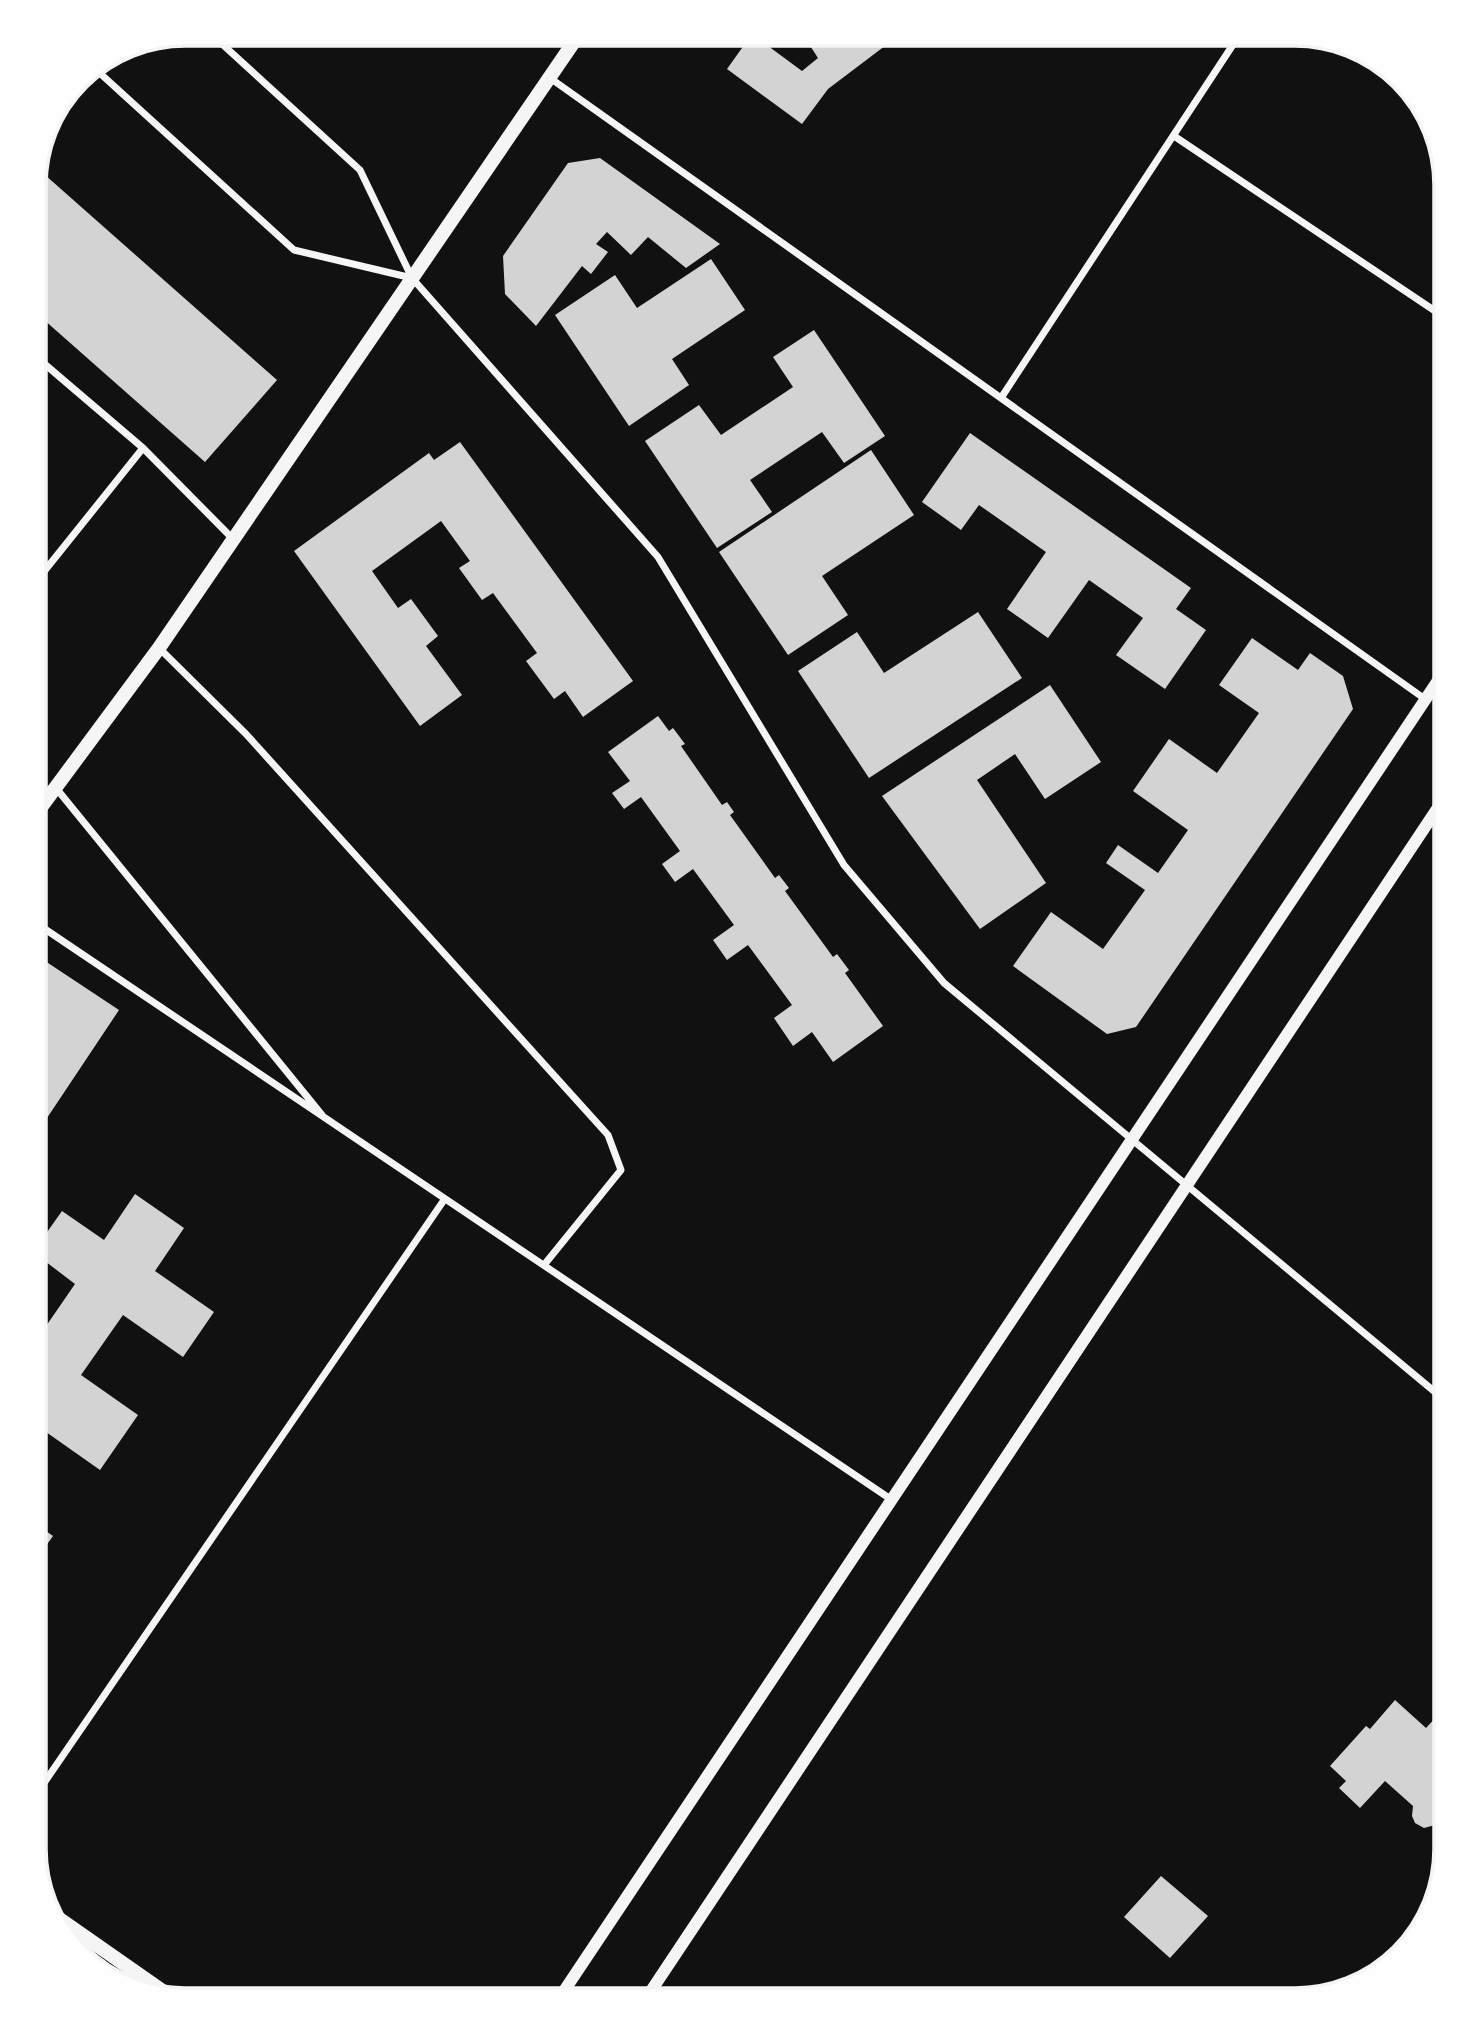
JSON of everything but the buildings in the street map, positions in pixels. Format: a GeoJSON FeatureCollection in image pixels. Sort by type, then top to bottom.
{"type":"FeatureCollection","features":[{"type":"Feature","properties":{"kind":"main road"},"geometry":{"type":"LineString","coordinates":[[46,800],[159,648],[571,46]]}},
{"type":"Feature","properties":{"kind":"main road"},"geometry":{"type":"LineString","coordinates":[[69,1926],[152,1983]]}},
{"type":"Feature","properties":{"kind":"street"},"geometry":{"type":"LineString","coordinates":[[225,46],[359,170],[412,278],[658,557],[844,865],[944,983],[1434,1391]]}},
{"type":"Feature","properties":{"kind":"street"},"geometry":{"type":"LineString","coordinates":[[1001,398],[1232,46]]}},
{"type":"Feature","properties":{"kind":"street"},"geometry":{"type":"LineString","coordinates":[[100,74],[294,250],[412,278]]}},
{"type":"Feature","properties":{"kind":"street"},"geometry":{"type":"LineString","coordinates":[[550,78],[1425,699]]}},
{"type":"Feature","properties":{"kind":"street"},"geometry":{"type":"LineString","coordinates":[[1174,136],[1434,310]]}},
{"type":"Feature","properties":{"kind":"street"},"geometry":{"type":"LineString","coordinates":[[46,365],[143,449],[233,539]]}},
{"type":"Feature","properties":{"kind":"street"},"geometry":{"type":"LineString","coordinates":[[46,569],[143,449]]}},
{"type":"Feature","properties":{"kind":"street"},"geometry":{"type":"LineString","coordinates":[[159,648],[246,734],[608,1135],[621,1170],[544,1265]]}},
{"type":"Feature","properties":{"kind":"street"},"geometry":{"type":"LineString","coordinates":[[566,1987],[1434,686]]}},
{"type":"Feature","properties":{"kind":"street"},"geometry":{"type":"LineString","coordinates":[[55,787],[327,1121]]}},
{"type":"Feature","properties":{"kind":"street"},"geometry":{"type":"LineString","coordinates":[[653,1987],[1434,813]]}},
{"type":"Feature","properties":{"kind":"street"},"geometry":{"type":"LineString","coordinates":[[46,930],[892,1500]]}},
{"type":"Feature","properties":{"kind":"street"},"geometry":{"type":"LineString","coordinates":[[46,1780],[444,1200]]}}]}
